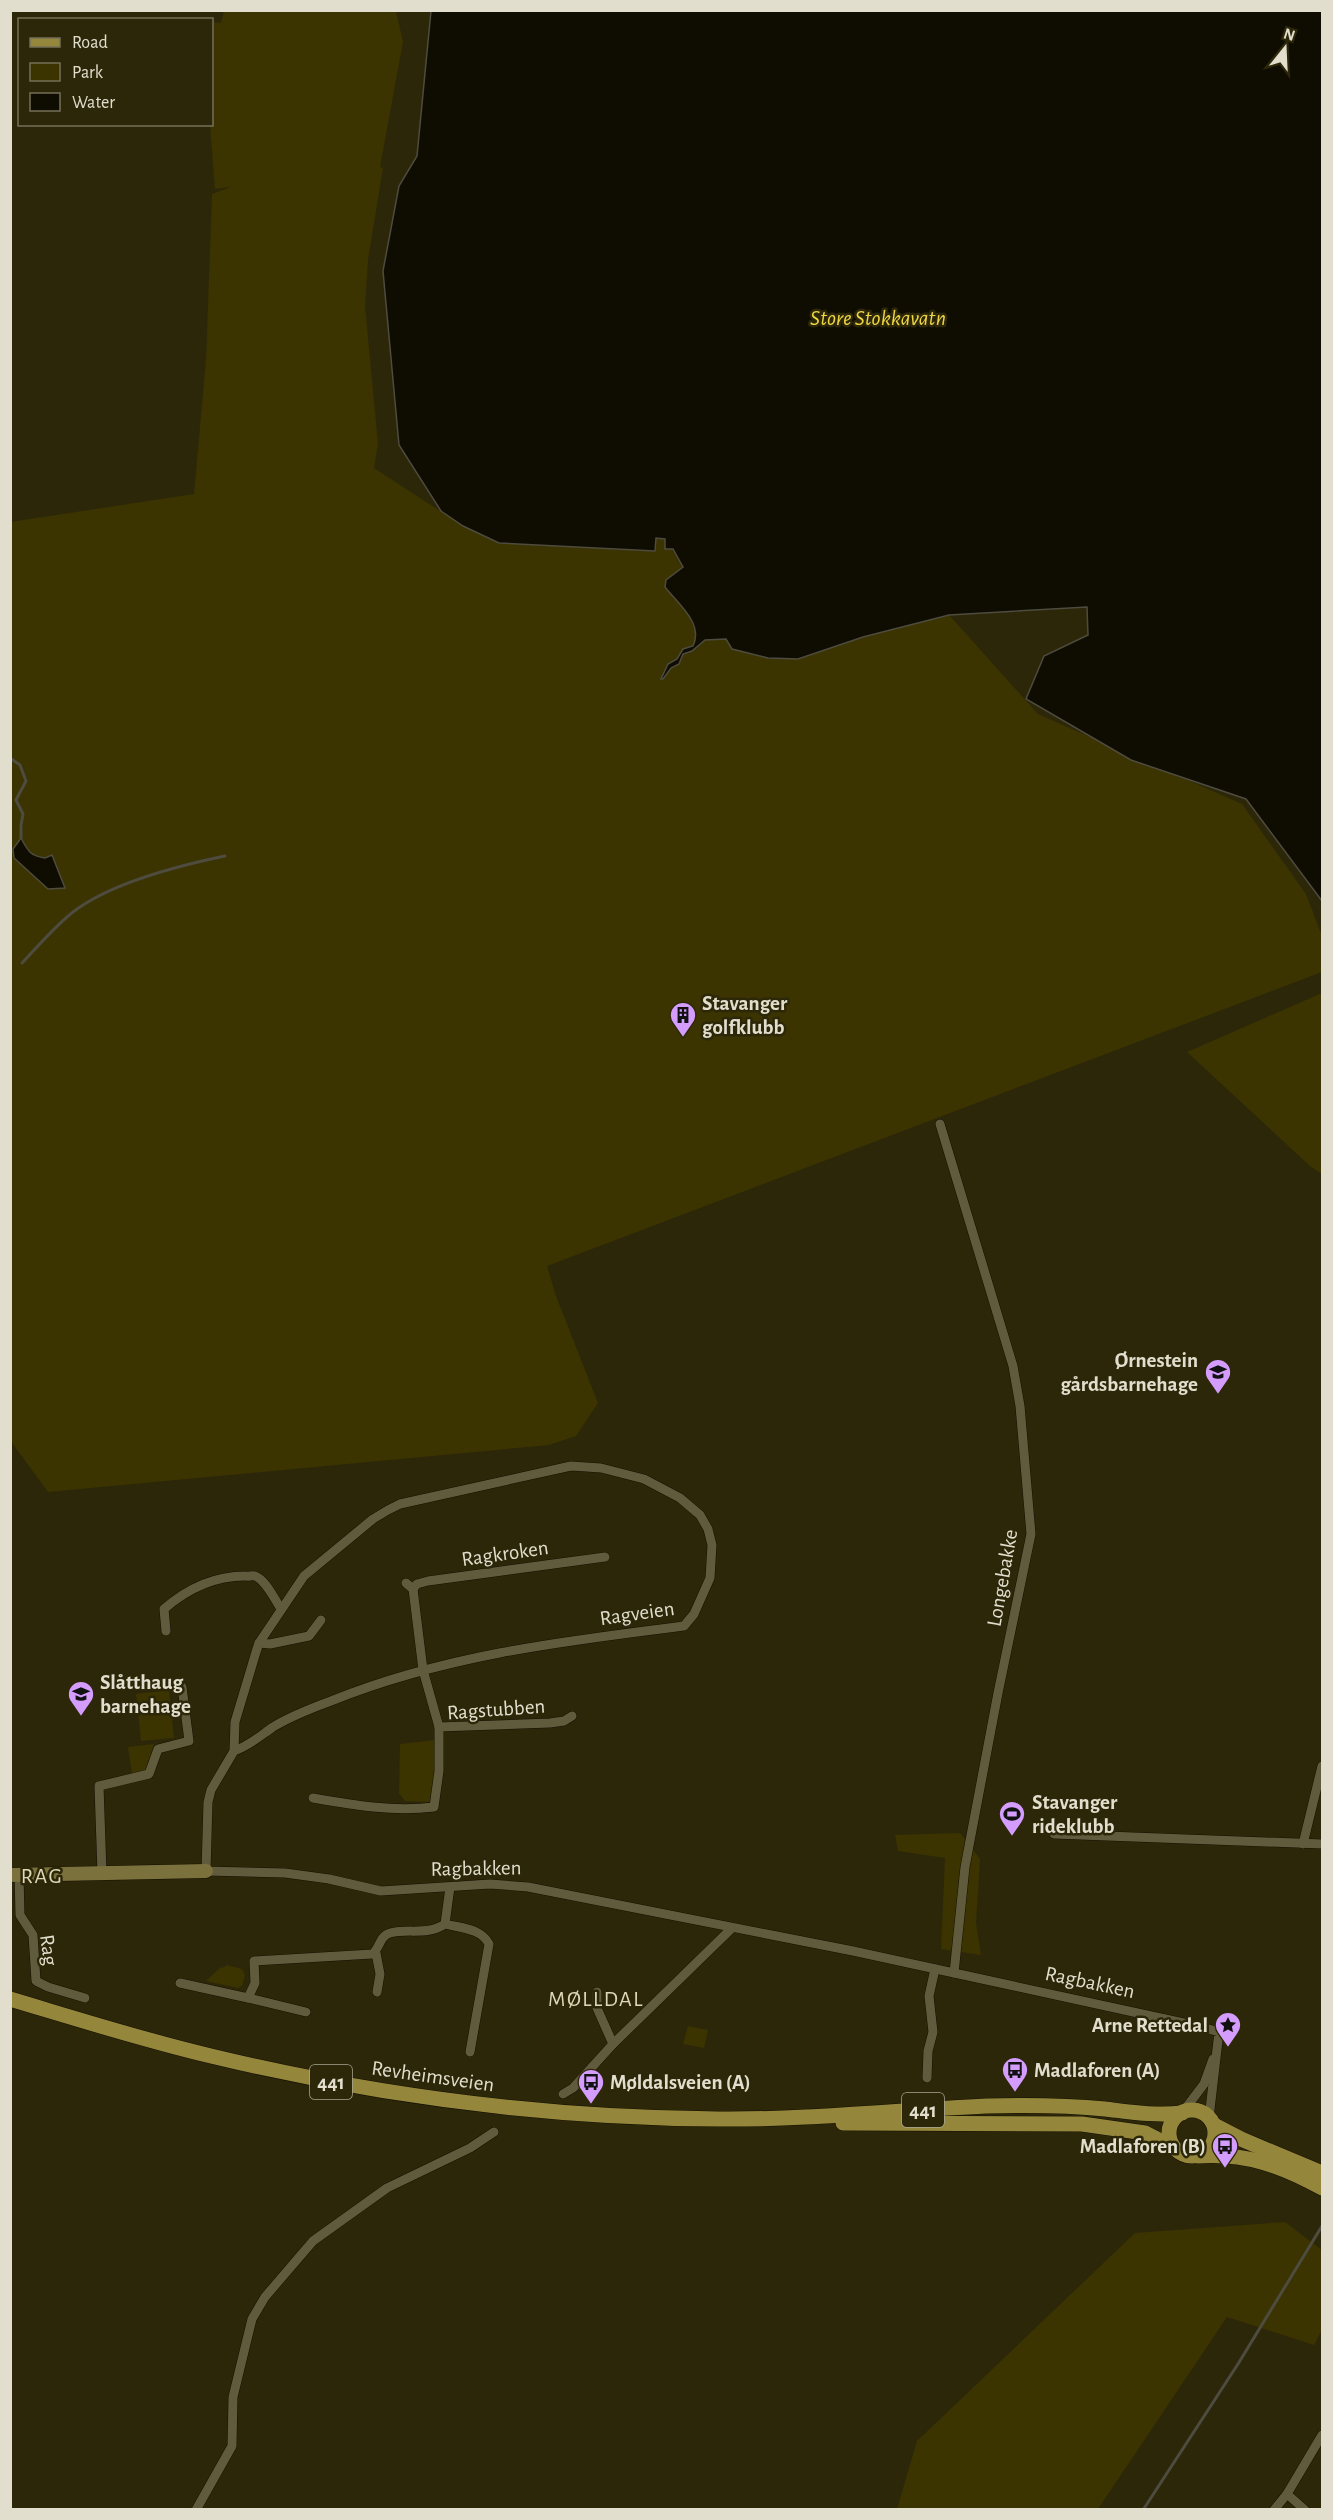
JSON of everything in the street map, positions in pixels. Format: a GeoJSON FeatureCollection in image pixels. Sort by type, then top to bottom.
{"type":"FeatureCollection","features":[{"type":"Feature","properties":{"kind":"main road","name":"Revheimsveien"},"geometry":{"type":"LineString","coordinates":[[10,1999],[209,2056],[375,2090],[543,2111],[693,2119],[789,2119],[1035,2105],[1104,2109],[1153,2115],[1182,2113]]}},
{"type":"Feature","properties":{"kind":"main road","name":"441"},"geometry":{"type":"LineString","coordinates":[[1182,2113],[1198,2111],[1241,2139],[1295,2167],[1323,2188]]}},
{"type":"Feature","properties":{"kind":"main road"},"geometry":{"type":"LineString","coordinates":[[1174,2148],[1170,2142],[1169,2128],[1182,2113]]}},
{"type":"Feature","properties":{"kind":"main road","name":"Revheimsveien"},"geometry":{"type":"LineString","coordinates":[[789,2119],[883,2125],[1034,2122],[1082,2124],[1145,2133],[1174,2148]]}},
{"type":"Feature","properties":{"kind":"main road"},"geometry":{"type":"LineString","coordinates":[[1198,2156],[1206,2152],[1214,2142],[1211,2121]]}},
{"type":"Feature","properties":{"kind":"main road","name":"441"},"geometry":{"type":"LineString","coordinates":[[1174,2148],[1182,2154],[1198,2156],[1222,2154],[1253,2158],[1323,2173]]}},
{"type":"Feature","properties":{"kind":"street","name":"Longebakke"},"geometry":{"type":"LineString","coordinates":[[940,1125],[1013,1366],[1020,1406],[1031,1534],[965,1867],[954,1973]]}},
{"type":"Feature","properties":{"kind":"street","name":"Ragveien"},"geometry":{"type":"LineString","coordinates":[[206,1871],[208,1802],[211,1790],[234,1751],[235,1722],[259,1643],[304,1576],[373,1519],[388,1510],[410,1502],[572,1466],[601,1468],[645,1479],[689,1504],[708,1529],[712,1545],[710,1578],[694,1614],[684,1626],[536,1645],[472,1657],[423,1670],[333,1700],[297,1715],[234,1751]]}},
{"type":"Feature","properties":{"kind":"street","name":"Ragkroken"},"geometry":{"type":"LineString","coordinates":[[439,1728],[423,1670],[409,1586],[428,1581],[605,1557]]}},
{"type":"Feature","properties":{"kind":"street"},"geometry":{"type":"LineString","coordinates":[[166,1631],[164,1609],[184,1593],[215,1580],[255,1576],[265,1585],[281,1609]]}},
{"type":"Feature","properties":{"kind":"street"},"geometry":{"type":"LineString","coordinates":[[259,1643],[270,1644],[309,1636],[321,1620]]}},
{"type":"Feature","properties":{"kind":"street"},"geometry":{"type":"LineString","coordinates":[[102,1873],[99,1786],[149,1774],[158,1749],[189,1741],[182,1687]]}},
{"type":"Feature","properties":{"kind":"street","name":"Ragstubben"},"geometry":{"type":"LineString","coordinates":[[313,1798],[408,1810],[434,1807],[440,1771],[439,1728],[550,1723],[564,1721],[572,1716]]}},
{"type":"Feature","properties":{"kind":"street"},"geometry":{"type":"LineString","coordinates":[[1303,1844],[1323,1766]]}},
{"type":"Feature","properties":{"kind":"street"},"geometry":{"type":"LineString","coordinates":[[1054,1834],[1323,1844]]}},
{"type":"Feature","properties":{"kind":"street","name":"Ragbakken"},"geometry":{"type":"LineString","coordinates":[[15,1875],[206,1871],[285,1873],[381,1891],[490,1884],[528,1887],[935,1969],[1219,2032],[1216,2048]]}},
{"type":"Feature","properties":{"kind":"street","name":"Rag"},"geometry":{"type":"LineString","coordinates":[[15,1875],[20,1915],[33,1935],[36,1981],[85,1998]]}},
{"type":"Feature","properties":{"kind":"street"},"geometry":{"type":"LineString","coordinates":[[445,1924],[450,1887]]}},
{"type":"Feature","properties":{"kind":"street"},"geometry":{"type":"LineString","coordinates":[[377,1992],[380,1974],[376,1953],[386,1934],[435,1930],[445,1924],[480,1933],[489,1944],[470,2052]]}},
{"type":"Feature","properties":{"kind":"street"},"geometry":{"type":"LineString","coordinates":[[563,2094],[573,2088],[613,2044],[732,1928]]}},
{"type":"Feature","properties":{"kind":"street"},"geometry":{"type":"LineString","coordinates":[[248,1998],[255,1983],[254,1961],[376,1953]]}},
{"type":"Feature","properties":{"kind":"street"},"geometry":{"type":"LineString","coordinates":[[927,2078],[928,2051],[933,2032],[929,1996],[935,1969]]}},
{"type":"Feature","properties":{"kind":"street"},"geometry":{"type":"LineString","coordinates":[[180,1983],[306,2012]]}},
{"type":"Feature","properties":{"kind":"street"},"geometry":{"type":"LineString","coordinates":[[597,1992],[597,2008],[613,2044]]}},
{"type":"Feature","properties":{"kind":"street"},"geometry":{"type":"LineString","coordinates":[[1182,2113],[1204,2084],[1216,2048]]}},
{"type":"Feature","properties":{"kind":"street"},"geometry":{"type":"LineString","coordinates":[[1211,2121],[1216,2048]]}},
{"type":"Feature","properties":{"kind":"street"},"geometry":{"type":"LineString","coordinates":[[196,2510],[232,2446],[233,2397],[252,2319],[265,2297],[313,2241],[387,2188],[470,2148],[494,2132]]}},
{"type":"Feature","properties":{"kind":"street"},"geometry":{"type":"LineString","coordinates":[[1274,2510],[1287,2494],[1323,2435]]}},
{"type":"Feature","properties":{"kind":"street"},"geometry":{"type":"LineString","coordinates":[[1287,2494],[1305,2510]]}},
{"type":"Feature","properties":{"kind":"green space","name":"Stavanger golfklubb"},"geometry":{"type":"Polygon","coordinates":[[[224,11],[396,11],[403,42],[380,167],[383,168],[368,260],[365,306],[378,444],[374,468],[463,526],[655,551],[656,538],[666,539],[683,568],[671,576],[665,587],[687,612],[696,633],[705,640],[726,639],[798,659],[863,637],[949,615],[1038,714],[1242,804],[1306,894],[1322,936],[1322,972],[547,1266],[556,1296],[598,1403],[576,1436],[549,1445],[48,1492],[10,1440],[10,522],[194,494],[206,360],[212,194],[231,187],[215,189],[210,126],[213,126],[213,22],[221,23],[224,11]]]}},
{"type":"Feature","properties":{"kind":"green space"},"geometry":{"type":"Polygon","coordinates":[[[1322,993],[1322,1174],[1310,1166],[1187,1052],[1322,993]]]}},
{"type":"Feature","properties":{"kind":"green space"},"geometry":{"type":"Polygon","coordinates":[[[169,1690],[174,1738],[141,1741],[136,1694],[169,1690]]]}},
{"type":"Feature","properties":{"kind":"green space"},"geometry":{"type":"Polygon","coordinates":[[[435,1740],[434,1798],[429,1802],[405,1801],[399,1793],[400,1744],[435,1740]]]}},
{"type":"Feature","properties":{"kind":"green space"},"geometry":{"type":"Polygon","coordinates":[[[154,1744],[146,1770],[132,1774],[128,1747],[154,1744]]]}},
{"type":"Feature","properties":{"kind":"green space"},"geometry":{"type":"Polygon","coordinates":[[[960,1833],[980,1859],[976,1923],[981,1955],[941,1949],[945,1858],[898,1851],[895,1835],[960,1833]]]}},
{"type":"Feature","properties":{"kind":"green space"},"geometry":{"type":"Polygon","coordinates":[[[226,1965],[242,1969],[245,1975],[242,1986],[238,1988],[206,1981],[226,1965]]]}},
{"type":"Feature","properties":{"kind":"green space"},"geometry":{"type":"Polygon","coordinates":[[[688,2026],[708,2030],[704,2048],[683,2044],[688,2026]]]}},
{"type":"Feature","properties":{"kind":"green space"},"geometry":{"type":"Polygon","coordinates":[[[1285,2222],[1322,2250],[1322,2330],[1314,2345],[1227,2317],[1098,2509],[897,2509],[917,2441],[1135,2233],[1285,2222]]]}},
{"type":"Feature","properties":{"kind":"water","name":"Store Stokkavatn"},"geometry":{"type":"Polygon","coordinates":[[[431,11],[1322,11],[1322,901],[1246,799],[1131,760],[1026,699],[1044,656],[1088,635],[1087,607],[949,615],[863,637],[798,659],[768,658],[732,649],[726,639],[705,640],[692,651],[683,654],[679,664],[671,668],[661,679],[668,664],[677,659],[683,649],[693,646],[695,638],[695,629],[688,614],[665,587],[666,580],[683,567],[673,549],[665,549],[665,539],[656,538],[655,551],[499,543],[463,526],[441,511],[399,445],[383,271],[399,186],[417,156],[431,11]]]}},
{"type":"Feature","properties":{"kind":"water"},"geometry":{"type":"Polygon","coordinates":[[[21,838],[33,854],[45,858],[52,855],[65,888],[48,889],[14,858],[13,849],[21,838]]]}},
{"type":"Feature","properties":{"kind":"waterway"},"geometry":{"type":"LineString","coordinates":[[10,758],[20,765],[26,781],[16,800],[23,814],[21,838]]}},
{"type":"Feature","properties":{"kind":"waterway"},"geometry":{"type":"LineString","coordinates":[[22,963],[50,933],[82,905],[142,878],[225,856]]}},
{"type":"Feature","properties":{"kind":"waterway"},"geometry":{"type":"LineString","coordinates":[[1143,2510],[1238,2364],[1322,2226]]}},
{"type":"Feature","properties":{"kind":"place","name":"Stavanger golfklubb"},"geometry":{"type":"Point","coordinates":[683,1038]}},
{"type":"Feature","properties":{"kind":"place","name":"Ørnestein gårdsbarnehage"},"geometry":{"type":"Point","coordinates":[1218,1395]}},
{"type":"Feature","properties":{"kind":"place","name":"Slåtthaug barnehage"},"geometry":{"type":"Point","coordinates":[81,1717]}},
{"type":"Feature","properties":{"kind":"place","name":"Stavanger rideklubb"},"geometry":{"type":"Point","coordinates":[1012,1837]}},
{"type":"Feature","properties":{"kind":"place","name":"Arne Rettedal"},"geometry":{"type":"Point","coordinates":[1228,2048]}},
{"type":"Feature","properties":{"kind":"place","name":"Madlaforen (A)"},"geometry":{"type":"Point","coordinates":[1015,2093]}},
{"type":"Feature","properties":{"kind":"place","name":"Møldalsveien (A)"},"geometry":{"type":"Point","coordinates":[591,2105]}},
{"type":"Feature","properties":{"kind":"place","name":"Madlaforen (B)"},"geometry":{"type":"Point","coordinates":[1225,2169]}},
{"type":"Feature","properties":{"kind":"district","name":"RAG"},"geometry":{"type":"Point","coordinates":[42,1875]}},
{"type":"Feature","properties":{"kind":"district","name":"MØLLDAL"},"geometry":{"type":"Point","coordinates":[596,1998]}}]}
